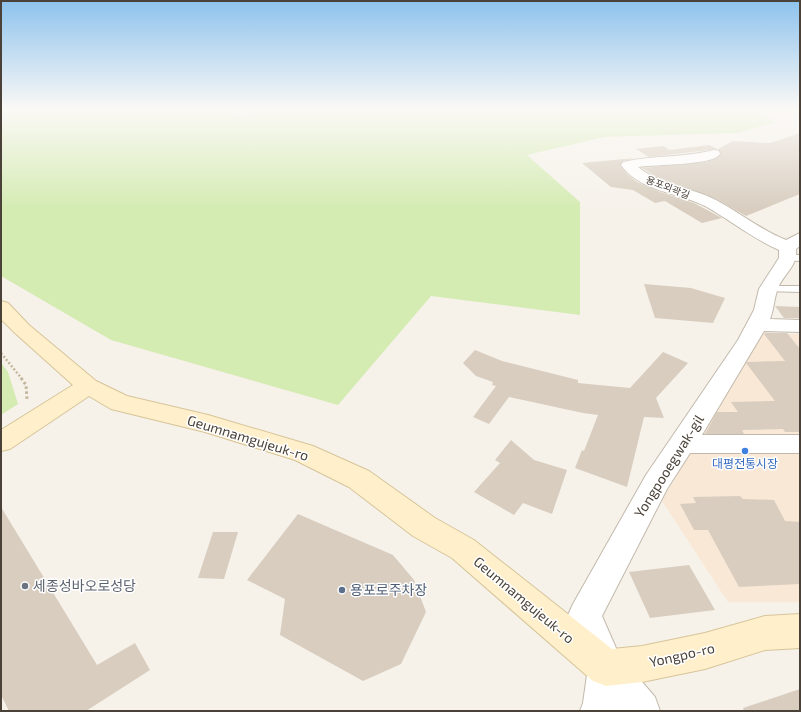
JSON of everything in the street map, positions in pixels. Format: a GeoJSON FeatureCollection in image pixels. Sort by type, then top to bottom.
{"type":"FeatureCollection","features":[{"type":"Feature","properties":{"kind":"main road","name":"Geumnamgujeuk-ro"},"geometry":{"type":"LineString","coordinates":[[1,307],[22,328],[88,386],[120,403],[208,424],[304,453],[359,479],[424,527],[463,549],[606,668]]}},
{"type":"Feature","properties":{"kind":"main road"},"geometry":{"type":"LineString","coordinates":[[1,442],[88,386]]}},
{"type":"Feature","properties":{"kind":"main road","name":"Yongpo-ro"},"geometry":{"type":"LineString","coordinates":[[606,668],[642,664],[705,651],[765,633],[800,631]]}},
{"type":"Feature","properties":{"kind":"street","name":"용포외곽길"},"geometry":{"type":"LineString","coordinates":[[714,154],[688,160],[636,163],[628,165],[643,178],[710,203],[764,237],[794,250]]}},
{"type":"Feature","properties":{"kind":"street","name":"Yongpooegwak-gil"},"geometry":{"type":"LineString","coordinates":[[606,668],[585,615],[656,483],[756,325],[764,310],[768,289],[794,250]]}},
{"type":"Feature","properties":{"kind":"street"},"geometry":{"type":"LineString","coordinates":[[756,325],[800,326]]}},
{"type":"Feature","properties":{"kind":"street"},"geometry":{"type":"LineString","coordinates":[[682,444],[800,444]]}},
{"type":"Feature","properties":{"kind":"street"},"geometry":{"type":"LineString","coordinates":[[599,711],[602,703],[606,668]]}},
{"type":"Feature","properties":{"kind":"street"},"geometry":{"type":"LineString","coordinates":[[606,668],[641,711]]}},
{"type":"Feature","properties":{"kind":"lane"},"geometry":{"type":"LineString","coordinates":[[768,289],[800,289]]}},
{"type":"Feature","properties":{"kind":"path"},"geometry":{"type":"LineString","coordinates":[[1,353],[26,385],[28,398],[26,402]]}},
{"type":"Feature","properties":{"kind":"shaded area","name":"대평전통시장"},"geometry":{"type":"Polygon","coordinates":[[[758,334],[800,334],[800,602],[728,602],[662,501],[758,334]]]}},
{"type":"Feature","properties":{"kind":"green space"},"geometry":{"type":"Polygon","coordinates":[[[1,143],[577,143],[527,155],[580,202],[580,315],[431,296],[338,405],[111,340],[1,276],[1,143]]]}},
{"type":"Feature","properties":{"kind":"green space"},"geometry":{"type":"Polygon","coordinates":[[[1,363],[8,372],[18,404],[1,415],[1,363]]]}},
{"type":"Feature","properties":{"kind":"building"},"geometry":{"type":"Polygon","coordinates":[[[729,143],[800,143],[800,194],[746,216],[717,199],[657,177],[642,168],[706,162],[721,155],[718,149],[729,143]]]}},
{"type":"Feature","properties":{"kind":"building"},"geometry":{"type":"Polygon","coordinates":[[[709,145],[718,149],[649,157],[636,149],[663,146],[670,150],[709,145]]]}},
{"type":"Feature","properties":{"kind":"building"},"geometry":{"type":"Polygon","coordinates":[[[635,158],[623,161],[620,165],[628,175],[637,182],[660,192],[694,203],[722,218],[702,223],[665,201],[655,203],[633,190],[611,187],[582,163],[635,158]]]}},
{"type":"Feature","properties":{"kind":"building"},"geometry":{"type":"Polygon","coordinates":[[[644,284],[691,288],[725,298],[713,323],[655,318],[644,284]]]}},
{"type":"Feature","properties":{"kind":"building"},"geometry":{"type":"Polygon","coordinates":[[[775,306],[800,307],[800,318],[784,318],[775,306]]]}},
{"type":"Feature","properties":{"kind":"building"},"geometry":{"type":"Polygon","coordinates":[[[787,333],[800,349],[800,432],[785,432],[783,429],[742,430],[744,434],[705,434],[717,412],[738,412],[731,402],[775,401],[746,363],[785,361],[764,334],[787,333]]]}},
{"type":"Feature","properties":{"kind":"building"},"geometry":{"type":"Polygon","coordinates":[[[475,350],[502,361],[578,380],[578,383],[630,388],[663,352],[688,363],[656,398],[664,418],[644,417],[627,487],[575,468],[582,450],[584,451],[598,415],[509,397],[489,424],[473,417],[496,386],[492,385],[493,382],[476,376],[463,363],[475,350]]]}},
{"type":"Feature","properties":{"kind":"building"},"geometry":{"type":"Polygon","coordinates":[[[511,440],[534,460],[567,470],[552,514],[523,503],[514,515],[474,492],[500,463],[495,460],[511,440]]]}},
{"type":"Feature","properties":{"kind":"building"},"geometry":{"type":"Polygon","coordinates":[[[740,496],[743,499],[774,500],[785,521],[800,522],[800,584],[739,587],[708,530],[694,530],[680,504],[696,503],[693,497],[740,496]]]}},
{"type":"Feature","properties":{"kind":"building","name":"세종성바오로성당"},"geometry":{"type":"Polygon","coordinates":[[[1,507],[97,665],[135,643],[150,670],[86,711],[9,711],[1,695],[1,507]]]}},
{"type":"Feature","properties":{"kind":"building","name":"용포로주차장"},"geometry":{"type":"Polygon","coordinates":[[[298,514],[393,555],[414,580],[426,612],[401,664],[363,681],[280,635],[285,599],[247,580],[298,514]]]}},
{"type":"Feature","properties":{"kind":"building"},"geometry":{"type":"Polygon","coordinates":[[[213,532],[238,532],[224,579],[198,578],[213,532]]]}},
{"type":"Feature","properties":{"kind":"building"},"geometry":{"type":"Polygon","coordinates":[[[689,565],[715,610],[650,618],[629,572],[689,565]]]}},
{"type":"Feature","properties":{"kind":"building"},"geometry":{"type":"Polygon","coordinates":[[[800,689],[800,711],[744,711],[743,708],[800,689]]]}},
{"type":"Feature","properties":{"kind":"place","name":"대평전통시장"},"geometry":{"type":"Point","coordinates":[745,451]}},
{"type":"Feature","properties":{"kind":"place","name":"세종성바오로성당"},"geometry":{"type":"Point","coordinates":[25,586]}},
{"type":"Feature","properties":{"kind":"place","name":"용포로주차장"},"geometry":{"type":"Point","coordinates":[342,590]}}]}
